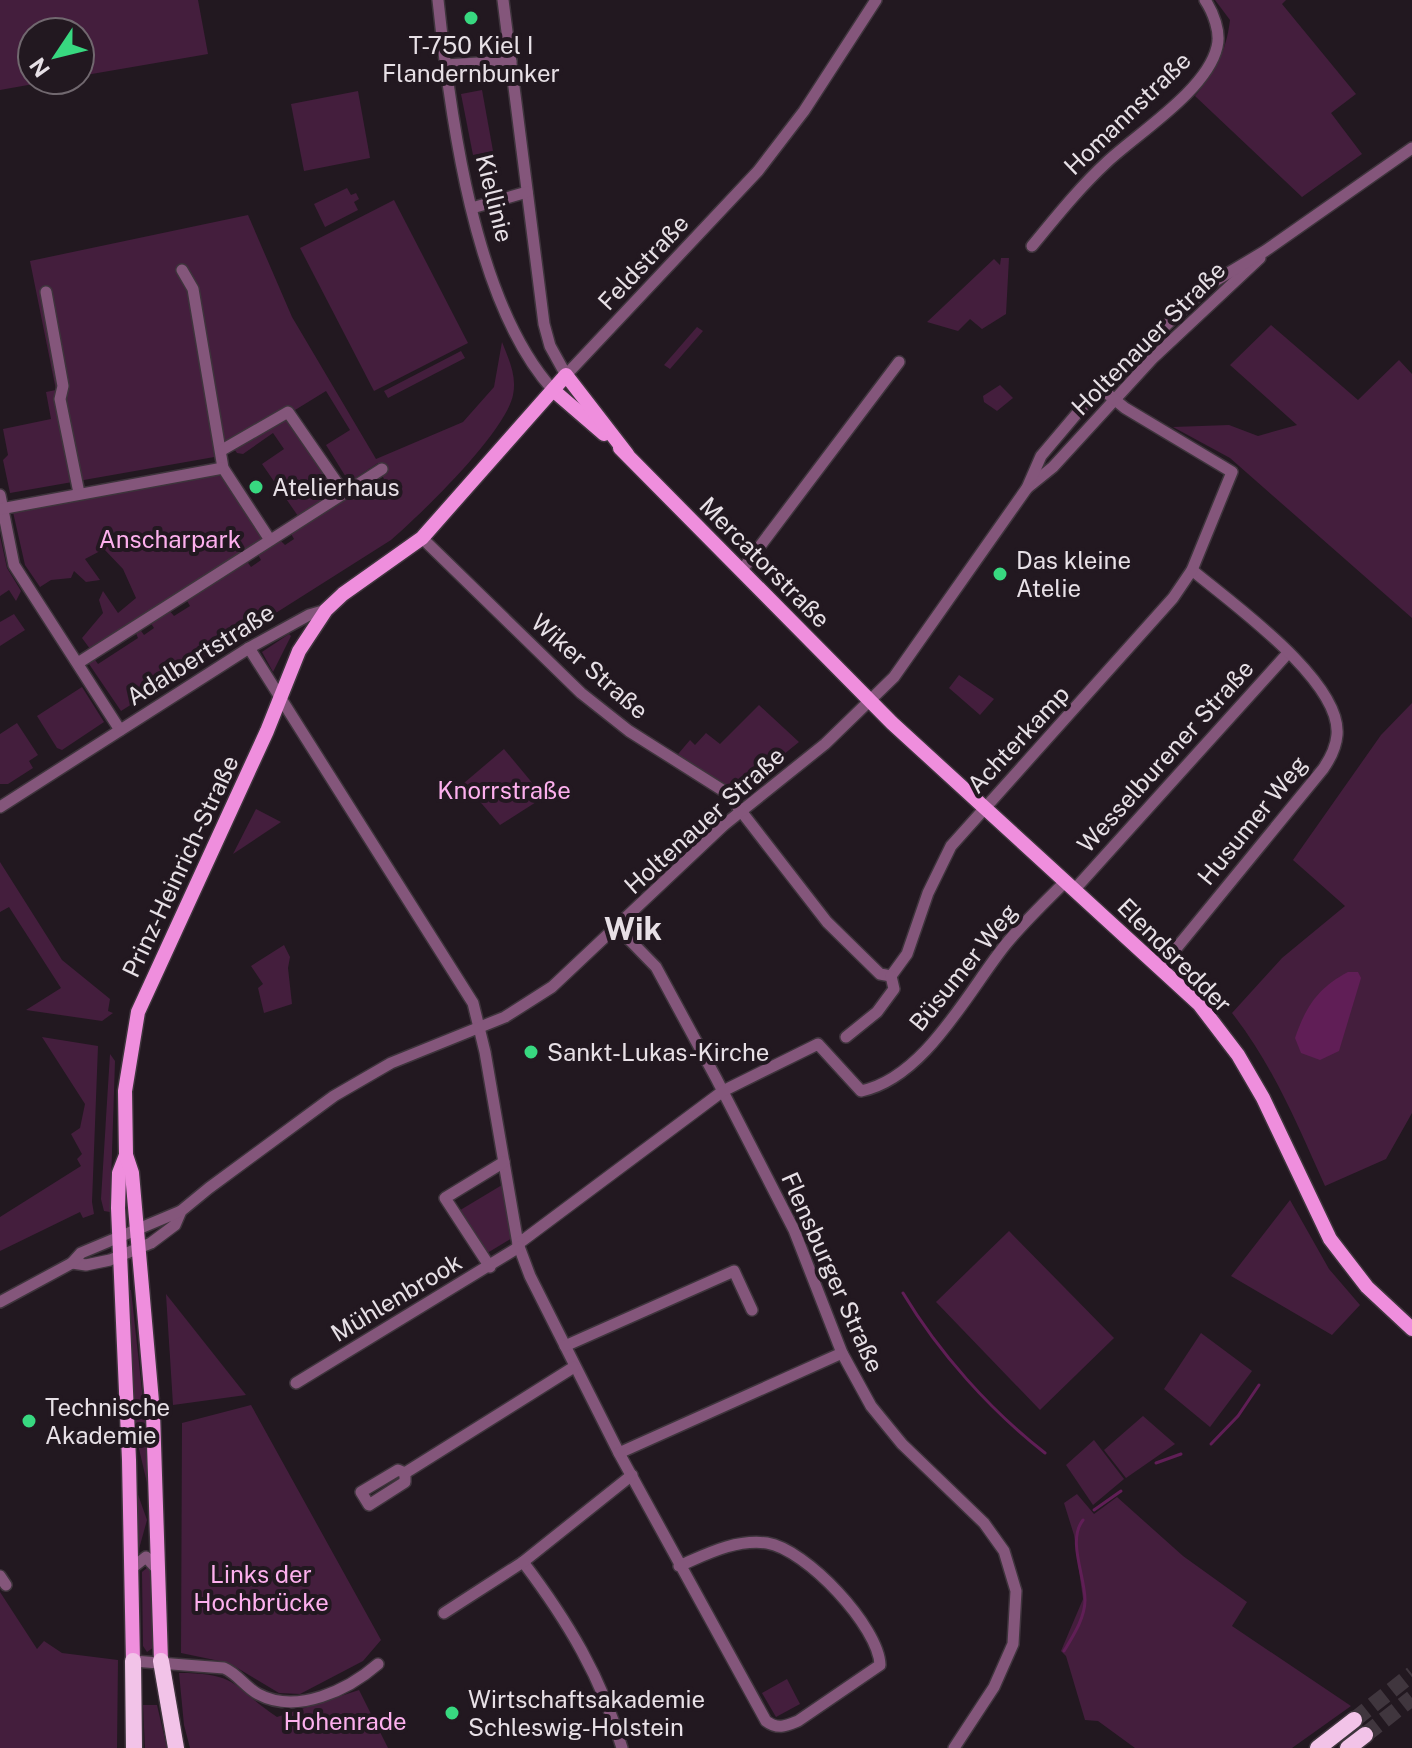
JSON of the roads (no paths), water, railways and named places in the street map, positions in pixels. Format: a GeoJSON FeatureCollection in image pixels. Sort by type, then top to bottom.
{"type":"FeatureCollection","features":[{"type":"Feature","properties":{"kind":"highway"},"geometry":{"type":"LineString","coordinates":[[133,1661],[134,1748]]}},
{"type":"Feature","properties":{"kind":"highway"},"geometry":{"type":"LineString","coordinates":[[161,1661],[176,1748]]}},
{"type":"Feature","properties":{"kind":"highway"},"geometry":{"type":"LineString","coordinates":[[1318,1748],[1354,1720]]}},
{"type":"Feature","properties":{"kind":"highway"},"geometry":{"type":"LineString","coordinates":[[1348,1748],[1365,1735]]}},
{"type":"Feature","properties":{"kind":"main road","name":"Feldstraße"},"geometry":{"type":"LineString","coordinates":[[422,538],[566,375]]}},
{"type":"Feature","properties":{"kind":"main road","name":"Mercatorstraße"},"geometry":{"type":"LineString","coordinates":[[566,375],[627,454]]}},
{"type":"Feature","properties":{"kind":"main road","name":"Mercatorstraße"},"geometry":{"type":"LineString","coordinates":[[553,390],[627,454],[870,701]]}},
{"type":"Feature","properties":{"kind":"main road","name":"Adalbertstraße"},"geometry":{"type":"LineString","coordinates":[[326,610],[422,538]]}},
{"type":"Feature","properties":{"kind":"main road","name":"Prinz-Heinrich-Straße"},"geometry":{"type":"LineString","coordinates":[[161,1661],[153,1413],[132,1173],[126,1155],[127,1071],[138,1012],[166,944],[267,731],[299,651],[326,610]]}},
{"type":"Feature","properties":{"kind":"main road","name":"Elendsredder"},"geometry":{"type":"LineString","coordinates":[[870,701],[983,809],[1199,1004],[1238,1055],[1263,1098],[1314,1209],[1336,1248],[1378,1299],[1412,1329]]}},
{"type":"Feature","properties":{"kind":"main road","name":"Prinz-Heinrich-Straße"},"geometry":{"type":"LineString","coordinates":[[126,1155],[119,1173],[133,1661]]}},
{"type":"Feature","properties":{"kind":"street","name":"Kiellinie"},"geometry":{"type":"LineString","coordinates":[[438,0],[445,65],[472,208],[492,275],[522,347],[553,390]]}},
{"type":"Feature","properties":{"kind":"street","name":"Kiellinie"},"geometry":{"type":"LineString","coordinates":[[503,0],[544,324],[550,346],[566,375]]}},
{"type":"Feature","properties":{"kind":"street","name":"Feldstraße"},"geometry":{"type":"LineString","coordinates":[[566,375],[758,171],[804,111],[876,0]]}},
{"type":"Feature","properties":{"kind":"street","name":"Homannstraße"},"geometry":{"type":"LineString","coordinates":[[1032,246],[1098,170],[1188,91],[1206,71],[1217,48],[1218,33],[1205,0]]}},
{"type":"Feature","properties":{"kind":"street"},"geometry":{"type":"LineString","coordinates":[[445,65],[511,61]]}},
{"type":"Feature","properties":{"kind":"street","name":"Holtenauer Straße"},"geometry":{"type":"LineString","coordinates":[[0,1302],[72,1263],[81,1253],[181,1211],[297,1122],[364,1077],[480,1027],[542,994],[618,928],[741,810],[825,744],[870,701],[917,647],[1027,488],[1041,456],[1099,387],[1210,284],[1265,251],[1412,148]]}},
{"type":"Feature","properties":{"kind":"street"},"geometry":{"type":"LineString","coordinates":[[472,208],[527,192]]}},
{"type":"Feature","properties":{"kind":"street","name":"Holtenauer Straße"},"geometry":{"type":"LineString","coordinates":[[1027,488],[1053,467],[1114,400],[1265,251]]}},
{"type":"Feature","properties":{"kind":"street"},"geometry":{"type":"LineString","coordinates":[[182,270],[193,289],[223,468],[270,540]]}},
{"type":"Feature","properties":{"kind":"street"},"geometry":{"type":"LineString","coordinates":[[46,292],[63,386],[60,399],[79,493]]}},
{"type":"Feature","properties":{"kind":"street"},"geometry":{"type":"LineString","coordinates":[[742,570],[899,362]]}},
{"type":"Feature","properties":{"kind":"street"},"geometry":{"type":"LineString","coordinates":[[1099,387],[1114,400]]}},
{"type":"Feature","properties":{"kind":"street","name":"Achterkamp"},"geometry":{"type":"LineString","coordinates":[[846,1037],[877,1012],[894,989],[891,976],[907,954],[928,893],[951,846],[1115,666],[1192,570],[1232,472],[1114,400]]}},
{"type":"Feature","properties":{"kind":"street"},"geometry":{"type":"LineString","coordinates":[[222,450],[288,412],[344,493]]}},
{"type":"Feature","properties":{"kind":"street"},"geometry":{"type":"LineString","coordinates":[[1,509],[223,468]]}},
{"type":"Feature","properties":{"kind":"street"},"geometry":{"type":"LineString","coordinates":[[78,663],[382,469]]}},
{"type":"Feature","properties":{"kind":"street"},"geometry":{"type":"LineString","coordinates":[[0,495],[14,565],[120,730]]}},
{"type":"Feature","properties":{"kind":"street","name":"Wiker Straße"},"geometry":{"type":"LineString","coordinates":[[422,538],[581,693],[616,722],[727,793],[827,922],[880,974],[891,976]]}},
{"type":"Feature","properties":{"kind":"street","name":"Husumer Weg"},"geometry":{"type":"LineString","coordinates":[[1161,967],[1332,756],[1338,733],[1326,698],[1288,653],[1192,570]]}},
{"type":"Feature","properties":{"kind":"street","name":"Adalbertstraße"},"geometry":{"type":"LineString","coordinates":[[0,807],[249,648],[309,615],[326,610]]}},
{"type":"Feature","properties":{"kind":"street"},"geometry":{"type":"LineString","coordinates":[[249,648],[473,1003],[480,1027],[518,1246],[574,1367],[679,1566],[766,1721],[773,1727],[784,1727],[798,1721],[880,1665],[879,1653],[867,1630],[825,1580],[793,1555],[771,1544],[732,1545],[679,1566]]}},
{"type":"Feature","properties":{"kind":"street","name":"Wesselburener Straße"},"geometry":{"type":"LineString","coordinates":[[1070,885],[1288,653]]}},
{"type":"Feature","properties":{"kind":"street","name":"Büsumer Weg"},"geometry":{"type":"LineString","coordinates":[[723,1091],[818,1044],[861,1091],[878,1087],[933,1041],[954,1018],[1008,941],[1070,885]]}},
{"type":"Feature","properties":{"kind":"street","name":"Flensburger Straße"},"geometry":{"type":"LineString","coordinates":[[618,928],[656,967],[723,1091],[794,1230],[842,1353],[871,1406],[902,1444],[984,1523],[1010,1565],[1017,1611],[1011,1654],[994,1687],[954,1748]]}},
{"type":"Feature","properties":{"kind":"street"},"geometry":{"type":"LineString","coordinates":[[518,1246],[723,1091]]}},
{"type":"Feature","properties":{"kind":"street"},"geometry":{"type":"LineString","coordinates":[[490,1267],[445,1198],[504,1162]]}},
{"type":"Feature","properties":{"kind":"street","name":"Holtenauer Straße"},"geometry":{"type":"LineString","coordinates":[[72,1263],[86,1265],[140,1250],[175,1225],[181,1211]]}},
{"type":"Feature","properties":{"kind":"street","name":"Mühlenbrook"},"geometry":{"type":"LineString","coordinates":[[296,1383],[490,1267],[518,1246]]}},
{"type":"Feature","properties":{"kind":"street"},"geometry":{"type":"LineString","coordinates":[[565,1346],[734,1271],[752,1310]]}},
{"type":"Feature","properties":{"kind":"street"},"geometry":{"type":"LineString","coordinates":[[619,1453],[842,1353]]}},
{"type":"Feature","properties":{"kind":"street"},"geometry":{"type":"LineString","coordinates":[[405,1473],[574,1367]]}},
{"type":"Feature","properties":{"kind":"street"},"geometry":{"type":"LineString","coordinates":[[444,1613],[523,1562],[632,1475]]}},
{"type":"Feature","properties":{"kind":"street"},"geometry":{"type":"LineString","coordinates":[[132,1568],[146,1557],[157,1569]]}},
{"type":"Feature","properties":{"kind":"street"},"geometry":{"type":"LineString","coordinates":[[523,1562],[581,1648],[610,1706],[622,1748]]}},
{"type":"Feature","properties":{"kind":"street"},"geometry":{"type":"LineString","coordinates":[[133,1661],[224,1668],[237,1674],[255,1693],[285,1703],[311,1701],[366,1674],[378,1664]]}},
{"type":"Feature","properties":{"kind":"waterway"},"geometry":{"type":"LineString","coordinates":[[903,1293],[949,1359],[1005,1418],[1045,1453]]}},
{"type":"Feature","properties":{"kind":"waterway"},"geometry":{"type":"LineString","coordinates":[[1211,1444],[1238,1416],[1259,1385]]}},
{"type":"Feature","properties":{"kind":"waterway"},"geometry":{"type":"LineString","coordinates":[[1156,1463],[1181,1454]]}},
{"type":"Feature","properties":{"kind":"waterway"},"geometry":{"type":"LineString","coordinates":[[1094,1510],[1121,1491]]}},
{"type":"Feature","properties":{"kind":"waterway"},"geometry":{"type":"LineString","coordinates":[[1064,1651],[1078,1627],[1084,1607],[1077,1548],[1078,1528],[1083,1520]]}},
{"type":"Feature","properties":{"kind":"tunnel"},"geometry":{"type":"LineString","coordinates":[[1354,1720],[1412,1674]]}},
{"type":"Feature","properties":{"kind":"tunnel"},"geometry":{"type":"LineString","coordinates":[[1365,1735],[1412,1698]]}},
{"type":"Feature","properties":{"kind":"place","name":"T-750 Kiel I Flandernbunker"},"geometry":{"type":"Point","coordinates":[471,18]}},
{"type":"Feature","properties":{"kind":"place","name":"Atelierhaus"},"geometry":{"type":"Point","coordinates":[256,487]}},
{"type":"Feature","properties":{"kind":"place","name":"Das kleine Atelie"},"geometry":{"type":"Point","coordinates":[1000,574]}},
{"type":"Feature","properties":{"kind":"place","name":"Sankt-Lukas-Kirche"},"geometry":{"type":"Point","coordinates":[531,1052]}},
{"type":"Feature","properties":{"kind":"place","name":"Technische Akademie"},"geometry":{"type":"Point","coordinates":[29,1421]}},
{"type":"Feature","properties":{"kind":"place","name":"Wirtschaftsakademie Schleswig-Holstein"},"geometry":{"type":"Point","coordinates":[452,1713]}},
{"type":"Feature","properties":{"kind":"district","name":"Wik"},"geometry":{"type":"Point","coordinates":[633,928]}},
{"type":"Feature","properties":{"kind":"park label","name":"Anscharpark"},"geometry":{"type":"Point","coordinates":[170,539]}},
{"type":"Feature","properties":{"kind":"park label","name":"Knorrstraße"},"geometry":{"type":"Point","coordinates":[504,790]}},
{"type":"Feature","properties":{"kind":"park label","name":"Links der Hochbrücke"},"geometry":{"type":"Point","coordinates":[261,1588]}},
{"type":"Feature","properties":{"kind":"park label","name":"Hohenrade"},"geometry":{"type":"Point","coordinates":[345,1721]}}]}
